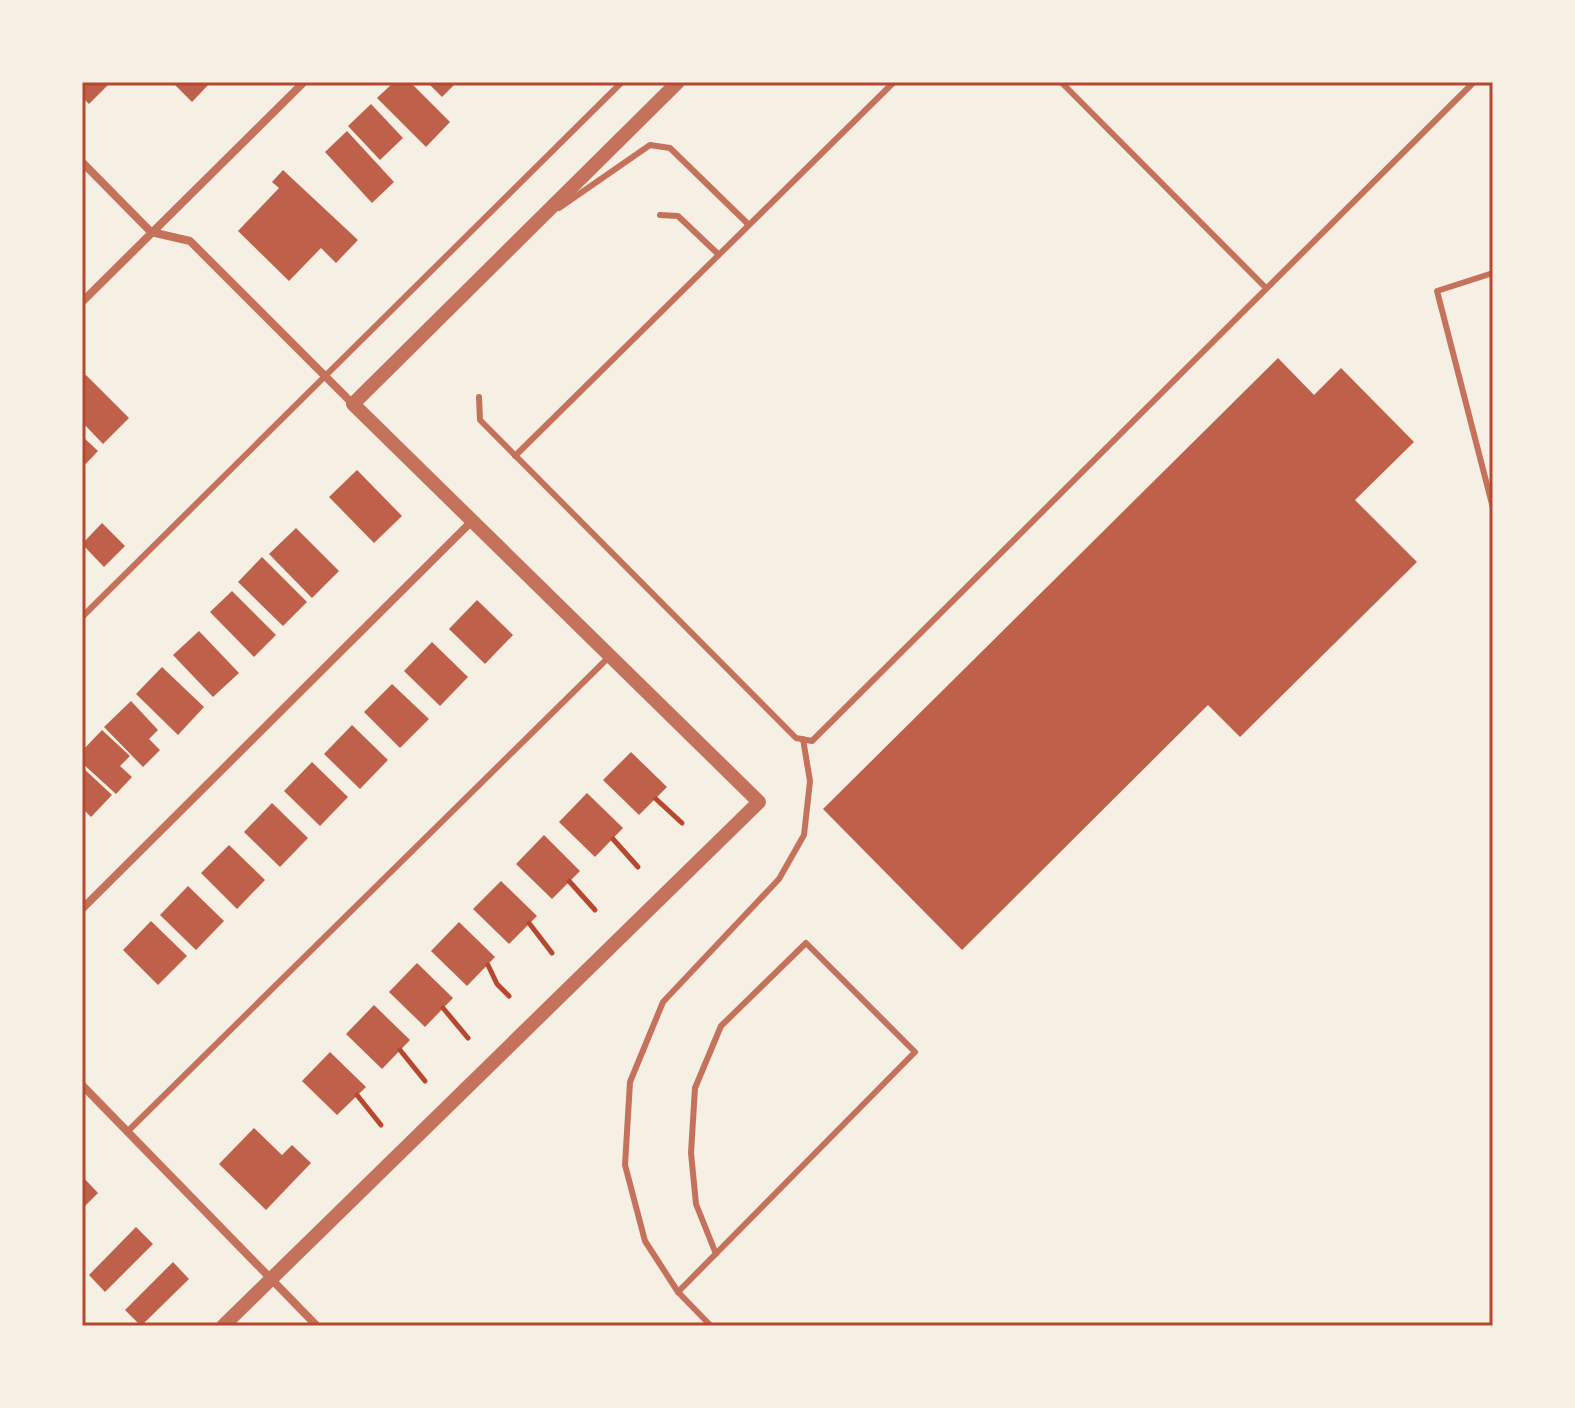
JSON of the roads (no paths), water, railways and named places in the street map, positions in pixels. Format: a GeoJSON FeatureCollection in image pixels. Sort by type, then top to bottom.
{"type":"FeatureCollection","features":[{"type":"Feature","properties":{"kind":"street"},"geometry":{"type":"LineString","coordinates":[[82,302],[304,82]]}},
{"type":"Feature","properties":{"kind":"street"},"geometry":{"type":"LineString","coordinates":[[353,404],[678,82]]}},
{"type":"Feature","properties":{"kind":"street"},"geometry":{"type":"LineString","coordinates":[[82,162],[151,232],[190,241],[759,802],[223,1326]]}},
{"type":"Feature","properties":{"kind":"street"},"geometry":{"type":"LineString","coordinates":[[82,909],[472,521]]}},
{"type":"Feature","properties":{"kind":"street"},"geometry":{"type":"LineString","coordinates":[[82,1085],[317,1326]]}},
{"type":"Feature","properties":{"kind":"lane"},"geometry":{"type":"LineString","coordinates":[[82,617],[622,82]]}},
{"type":"Feature","properties":{"kind":"lane"},"geometry":{"type":"LineString","coordinates":[[515,456],[894,82]]}},
{"type":"Feature","properties":{"kind":"lane"},"geometry":{"type":"LineString","coordinates":[[1061,82],[1266,288]]}},
{"type":"Feature","properties":{"kind":"lane"},"geometry":{"type":"LineString","coordinates":[[479,397],[480,420],[796,738],[812,741],[1474,82]]}},
{"type":"Feature","properties":{"kind":"lane"},"geometry":{"type":"LineString","coordinates":[[537,222],[650,145],[670,148],[748,224]]}},
{"type":"Feature","properties":{"kind":"lane"},"geometry":{"type":"LineString","coordinates":[[660,215],[678,216],[718,254]]}},
{"type":"Feature","properties":{"kind":"lane"},"geometry":{"type":"LineString","coordinates":[[1493,273],[1437,291],[1493,508]]}},
{"type":"Feature","properties":{"kind":"lane"},"geometry":{"type":"LineString","coordinates":[[128,1131],[610,656]]}},
{"type":"Feature","properties":{"kind":"lane"},"geometry":{"type":"LineString","coordinates":[[711,1326],[678,1292],[645,1241],[625,1165],[630,1082],[663,1002],[779,879],[804,835],[810,781],[803,739]]}},
{"type":"Feature","properties":{"kind":"lane"},"geometry":{"type":"LineString","coordinates":[[678,1292],[716,1254],[915,1052],[806,943],[721,1026],[695,1088],[691,1153],[696,1204],[716,1254]]}}]}
